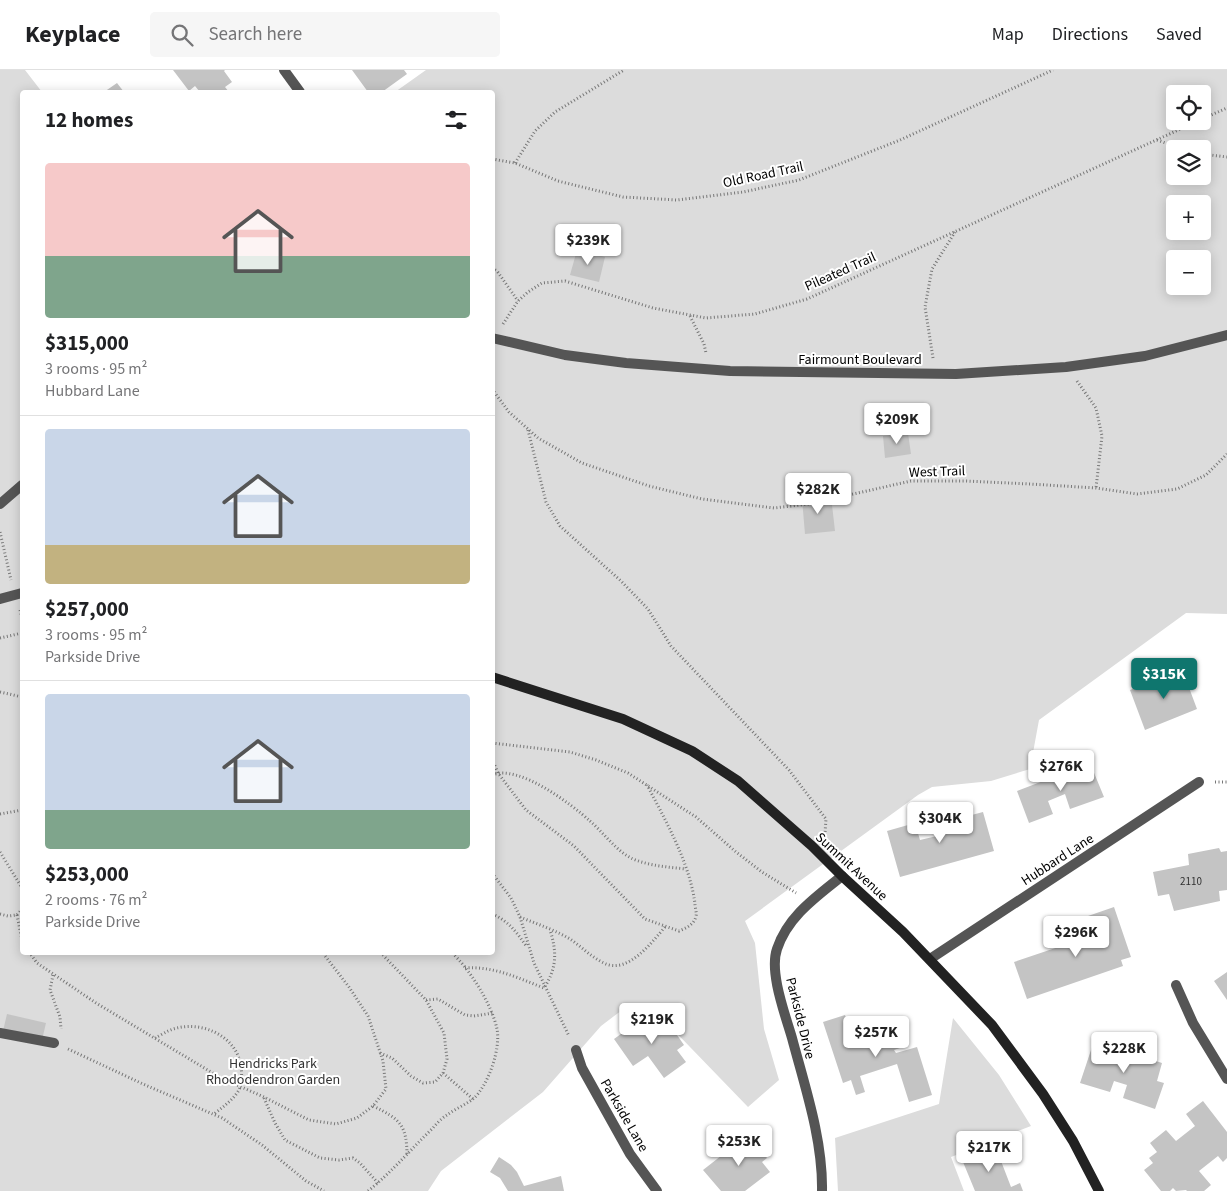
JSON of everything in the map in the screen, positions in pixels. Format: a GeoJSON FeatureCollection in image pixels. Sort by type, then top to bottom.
{"type":"FeatureCollection","features":[{"type":"Feature","properties":{"kind":"street"},"geometry":{"type":"LineString","coordinates":[[284,70],[299,90]]}},
{"type":"Feature","properties":{"kind":"street","name":"Fairmount Boulevard"},"geometry":{"type":"LineString","coordinates":[[495,339],[565,355],[626,363],[708,369],[814,373],[956,374],[1066,367],[1145,356],[1227,336]]}},
{"type":"Feature","properties":{"kind":"street"},"geometry":{"type":"LineString","coordinates":[[0,504],[20,487]]}},
{"type":"Feature","properties":{"kind":"street"},"geometry":{"type":"LineString","coordinates":[[0,599],[19,594]]}},
{"type":"Feature","properties":{"kind":"street","name":"Summit Avenue"},"geometry":{"type":"LineString","coordinates":[[495,679],[623,719],[692,751],[738,781],[812,846],[903,932],[992,1025],[1044,1094],[1073,1142],[1099,1191]]}},
{"type":"Feature","properties":{"kind":"street","name":"Hubbard Lane"},"geometry":{"type":"LineString","coordinates":[[930,959],[1199,782]]}},
{"type":"Feature","properties":{"kind":"street","name":"Parkside Drive"},"geometry":{"type":"LineString","coordinates":[[822,1191],[818,1142],[809,1102],[780,998],[776,972],[776,950],[785,930],[795,916],[842,876]]}},
{"type":"Feature","properties":{"kind":"street"},"geometry":{"type":"LineString","coordinates":[[1176,985],[1193,1023],[1227,1079]]}},
{"type":"Feature","properties":{"kind":"street"},"geometry":{"type":"LineString","coordinates":[[0,1033],[54,1043]]}},
{"type":"Feature","properties":{"kind":"street","name":"Parkside Lane"},"geometry":{"type":"LineString","coordinates":[[576,1050],[582,1068],[630,1154],[657,1191]]}},
{"type":"Feature","properties":{"kind":"path"},"geometry":{"type":"LineString","coordinates":[[515,163],[535,131],[555,112],[624,70]]}},
{"type":"Feature","properties":{"kind":"path","name":"Old Road Trail"},"geometry":{"type":"LineString","coordinates":[[495,160],[515,163],[558,181],[623,197],[677,200],[743,192],[798,180],[900,140],[1053,70]]}},
{"type":"Feature","properties":{"kind":"path"},"geometry":{"type":"LineString","coordinates":[[1211,115],[1227,108]]}},
{"type":"Feature","properties":{"kind":"path","name":"Pileated Trail"},"geometry":{"type":"LineString","coordinates":[[495,339],[518,301],[542,283],[565,281],[653,308],[706,318],[755,314],[807,299],[1178,130]]}},
{"type":"Feature","properties":{"kind":"path"},"geometry":{"type":"LineString","coordinates":[[1156,140],[1166,143]]}},
{"type":"Feature","properties":{"kind":"path"},"geometry":{"type":"LineString","coordinates":[[1211,155],[1227,157]]}},
{"type":"Feature","properties":{"kind":"path"},"geometry":{"type":"LineString","coordinates":[[936,374],[925,307],[932,269],[956,231]]}},
{"type":"Feature","properties":{"kind":"path"},"geometry":{"type":"LineString","coordinates":[[495,270],[518,301]]}},
{"type":"Feature","properties":{"kind":"path"},"geometry":{"type":"LineString","coordinates":[[690,315],[704,344],[708,369]]}},
{"type":"Feature","properties":{"kind":"path"},"geometry":{"type":"LineString","coordinates":[[1066,367],[1096,408],[1102,436],[1096,488]]}},
{"type":"Feature","properties":{"kind":"path","name":"West Trail"},"geometry":{"type":"LineString","coordinates":[[495,392],[509,412],[538,438],[582,462],[648,486],[702,499],[774,508],[809,504],[911,481],[965,481],[1096,488],[1137,494],[1177,489],[1206,475],[1227,454]]}},
{"type":"Feature","properties":{"kind":"path"},"geometry":{"type":"LineString","coordinates":[[528,429],[546,502],[560,526],[648,609],[670,646],[789,770],[810,795],[826,819],[825,833],[812,846]]}},
{"type":"Feature","properties":{"kind":"path"},"geometry":{"type":"LineString","coordinates":[[0,532],[19,594]]}},
{"type":"Feature","properties":{"kind":"path"},"geometry":{"type":"LineString","coordinates":[[0,638],[20,633]]}},
{"type":"Feature","properties":{"kind":"path"},"geometry":{"type":"LineString","coordinates":[[0,692],[20,697]]}},
{"type":"Feature","properties":{"kind":"path"},"geometry":{"type":"LineString","coordinates":[[495,743],[570,752],[628,773],[696,816],[736,852],[762,872],[810,902]]}},
{"type":"Feature","properties":{"kind":"path"},"geometry":{"type":"LineString","coordinates":[[495,766],[498,773],[526,810],[574,846],[645,919],[679,931],[690,926],[696,916],[694,897],[686,870],[668,825],[647,785]]}},
{"type":"Feature","properties":{"kind":"path"},"geometry":{"type":"LineString","coordinates":[[495,774],[521,776],[543,786],[568,802],[592,822],[612,843],[632,858],[657,866],[686,870]]}},
{"type":"Feature","properties":{"kind":"path"},"geometry":{"type":"LineString","coordinates":[[0,814],[20,810]]}},
{"type":"Feature","properties":{"kind":"path"},"geometry":{"type":"LineString","coordinates":[[0,852],[20,885]]}},
{"type":"Feature","properties":{"kind":"path"},"geometry":{"type":"LineString","coordinates":[[495,877],[511,898],[520,917],[529,951],[544,988],[576,1050]]}},
{"type":"Feature","properties":{"kind":"path"},"geometry":{"type":"LineString","coordinates":[[0,914],[8,916],[17,915],[20,911]]}},
{"type":"Feature","properties":{"kind":"path"},"geometry":{"type":"LineString","coordinates":[[17,915],[20,930]]}},
{"type":"Feature","properties":{"kind":"path"},"geometry":{"type":"LineString","coordinates":[[495,915],[515,929],[529,951]]}},
{"type":"Feature","properties":{"kind":"path"},"geometry":{"type":"LineString","coordinates":[[520,917],[571,940],[607,964],[619,965],[633,959],[665,927]]}},
{"type":"Feature","properties":{"kind":"path"},"geometry":{"type":"LineString","coordinates":[[544,988],[552,975],[555,962],[555,944],[550,929]]}},
{"type":"Feature","properties":{"kind":"path"},"geometry":{"type":"LineString","coordinates":[[31,955],[36,964],[220,1078],[264,1097],[309,1120],[336,1124],[357,1118],[373,1106],[386,1089],[383,1061],[368,1016],[324,955]]}},
{"type":"Feature","properties":{"kind":"path"},"geometry":{"type":"LineString","coordinates":[[380,1053],[392,1058],[411,1076],[423,1083],[435,1082],[443,1073],[448,1059],[444,1033],[426,1000],[383,955]]}},
{"type":"Feature","properties":{"kind":"path"},"geometry":{"type":"LineString","coordinates":[[368,1191],[445,1116],[473,1099],[488,1078],[496,1055],[498,1032],[493,1013],[465,968],[454,955]]}},
{"type":"Feature","properties":{"kind":"path"},"geometry":{"type":"LineString","coordinates":[[465,968],[487,968],[544,988]]}},
{"type":"Feature","properties":{"kind":"path"},"geometry":{"type":"LineString","coordinates":[[53,975],[50,990],[62,1028],[54,1043],[222,1118],[254,1139],[306,1181],[324,1191]]}},
{"type":"Feature","properties":{"kind":"path"},"geometry":{"type":"LineString","coordinates":[[426,1000],[438,999],[465,1014],[474,1016],[493,1013]]}},
{"type":"Feature","properties":{"kind":"path"},"geometry":{"type":"LineString","coordinates":[[155,1038],[169,1030],[205,1028],[224,1036],[233,1047],[240,1061],[242,1072],[241,1087],[234,1098],[214,1114]]}},
{"type":"Feature","properties":{"kind":"path"},"geometry":{"type":"LineString","coordinates":[[443,1073],[473,1099]]}},
{"type":"Feature","properties":{"kind":"path"},"geometry":{"type":"LineString","coordinates":[[264,1097],[275,1123],[285,1140],[320,1158],[339,1160],[353,1158],[364,1166],[378,1183]]}},
{"type":"Feature","properties":{"kind":"path"},"geometry":{"type":"LineString","coordinates":[[373,1106],[393,1116],[402,1127],[407,1140],[406,1156]]}},
{"type":"Feature","properties":{"kind":"green space","name":"Hendricks Park Rhododendron Garden"},"geometry":{"type":"Polygon","coordinates":[[[0,70],[25,70],[40,90],[20,90],[20,955],[495,955],[495,90],[398,90],[426,70],[1227,70],[1227,614],[1186,613],[1039,720],[1030,769],[991,781],[932,787],[918,795],[745,921],[755,943],[764,1029],[779,1080],[748,1107],[661,1017],[626,1007],[601,1026],[543,1092],[441,1171],[428,1191],[0,1191],[0,70]]]}},
{"type":"Feature","properties":{"kind":"green space"},"geometry":{"type":"Polygon","coordinates":[[[953,1018],[999,1075],[1031,1126],[951,1157],[964,1191],[838,1191],[835,1138],[939,1104],[953,1018]]]}},
{"type":"Feature","properties":{"kind":"building"},"geometry":{"type":"Polygon","coordinates":[[[173,70],[225,70],[232,82],[225,87],[227,90],[198,90],[195,86],[188,90],[173,70]]]}},
{"type":"Feature","properties":{"kind":"building"},"geometry":{"type":"Polygon","coordinates":[[[352,70],[404,70],[407,74],[385,90],[367,90],[352,70]]]}},
{"type":"Feature","properties":{"kind":"building"},"geometry":{"type":"Polygon","coordinates":[[[117,83],[122,90],[107,90],[117,83]]]}},
{"type":"Feature","properties":{"kind":"building"},"geometry":{"type":"Polygon","coordinates":[[[577,250],[605,257],[599,282],[570,275],[577,250]]]}},
{"type":"Feature","properties":{"kind":"building"},"geometry":{"type":"Polygon","coordinates":[[[908,433],[911,454],[885,458],[883,436],[908,433]]]}},
{"type":"Feature","properties":{"kind":"building"},"geometry":{"type":"Polygon","coordinates":[[[831,496],[835,531],[805,534],[802,499],[831,496]]]}},
{"type":"Feature","properties":{"kind":"building"},"geometry":{"type":"Polygon","coordinates":[[[1182,669],[1197,709],[1145,730],[1130,690],[1182,669]]]}},
{"type":"Feature","properties":{"kind":"building"},"geometry":{"type":"Polygon","coordinates":[[[1090,763],[1104,797],[1070,809],[1065,794],[1048,801],[1053,814],[1029,823],[1017,791],[1090,763]]]}},
{"type":"Feature","properties":{"kind":"building"},"geometry":{"type":"Polygon","coordinates":[[[983,812],[994,851],[900,877],[887,831],[915,823],[920,840],[937,836],[934,825],[983,812]]]}},
{"type":"Feature","properties":{"kind":"building"},"geometry":{"type":"Polygon","coordinates":[[[1219,848],[1221,852],[1227,851],[1227,890],[1219,891],[1220,901],[1174,911],[1169,894],[1158,896],[1153,872],[1189,865],[1188,854],[1219,848]]]}},
{"type":"Feature","properties":{"kind":"building"},"geometry":{"type":"Polygon","coordinates":[[[1114,907],[1131,957],[1121,960],[1123,966],[1027,999],[1014,962],[1094,935],[1088,916],[1114,907]]]}},
{"type":"Feature","properties":{"kind":"building"},"geometry":{"type":"Polygon","coordinates":[[[1227,972],[1227,1000],[1214,981],[1227,972]]]}},
{"type":"Feature","properties":{"kind":"building"},"geometry":{"type":"Polygon","coordinates":[[[650,1013],[663,1030],[670,1025],[684,1045],[677,1050],[686,1062],[664,1078],[648,1056],[633,1066],[614,1039],[650,1013]]]}},
{"type":"Feature","properties":{"kind":"building"},"geometry":{"type":"Polygon","coordinates":[[[7,1014],[46,1023],[42,1040],[3,1031],[7,1014]]]}},
{"type":"Feature","properties":{"kind":"building"},"geometry":{"type":"Polygon","coordinates":[[[845,1015],[855,1045],[878,1037],[874,1026],[891,1020],[900,1048],[894,1050],[896,1053],[917,1047],[932,1095],[909,1102],[897,1064],[860,1076],[865,1092],[856,1095],[851,1080],[843,1083],[823,1022],[845,1015]]]}},
{"type":"Feature","properties":{"kind":"building"},"geometry":{"type":"Polygon","coordinates":[[[1094,1041],[1162,1063],[1157,1081],[1164,1083],[1155,1109],[1123,1098],[1127,1085],[1114,1081],[1110,1092],[1080,1083],[1094,1041]]]}},
{"type":"Feature","properties":{"kind":"building"},"geometry":{"type":"Polygon","coordinates":[[[1203,1101],[1227,1132],[1227,1158],[1223,1162],[1218,1156],[1199,1171],[1211,1185],[1204,1191],[1176,1191],[1173,1188],[1170,1191],[1161,1191],[1144,1170],[1153,1163],[1149,1158],[1157,1152],[1150,1143],[1166,1130],[1176,1141],[1195,1126],[1186,1114],[1203,1101]]]}},
{"type":"Feature","properties":{"kind":"building"},"geometry":{"type":"Polygon","coordinates":[[[749,1134],[767,1158],[762,1162],[770,1172],[745,1191],[721,1191],[703,1170],[749,1134]]]}},
{"type":"Feature","properties":{"kind":"building"},"geometry":{"type":"Polygon","coordinates":[[[996,1148],[1011,1187],[1020,1183],[1023,1191],[975,1191],[963,1162],[996,1148]]]}},
{"type":"Feature","properties":{"kind":"building"},"geometry":{"type":"Polygon","coordinates":[[[499,1157],[511,1165],[524,1186],[561,1176],[564,1191],[508,1191],[500,1178],[490,1172],[499,1157]]]}}]}
